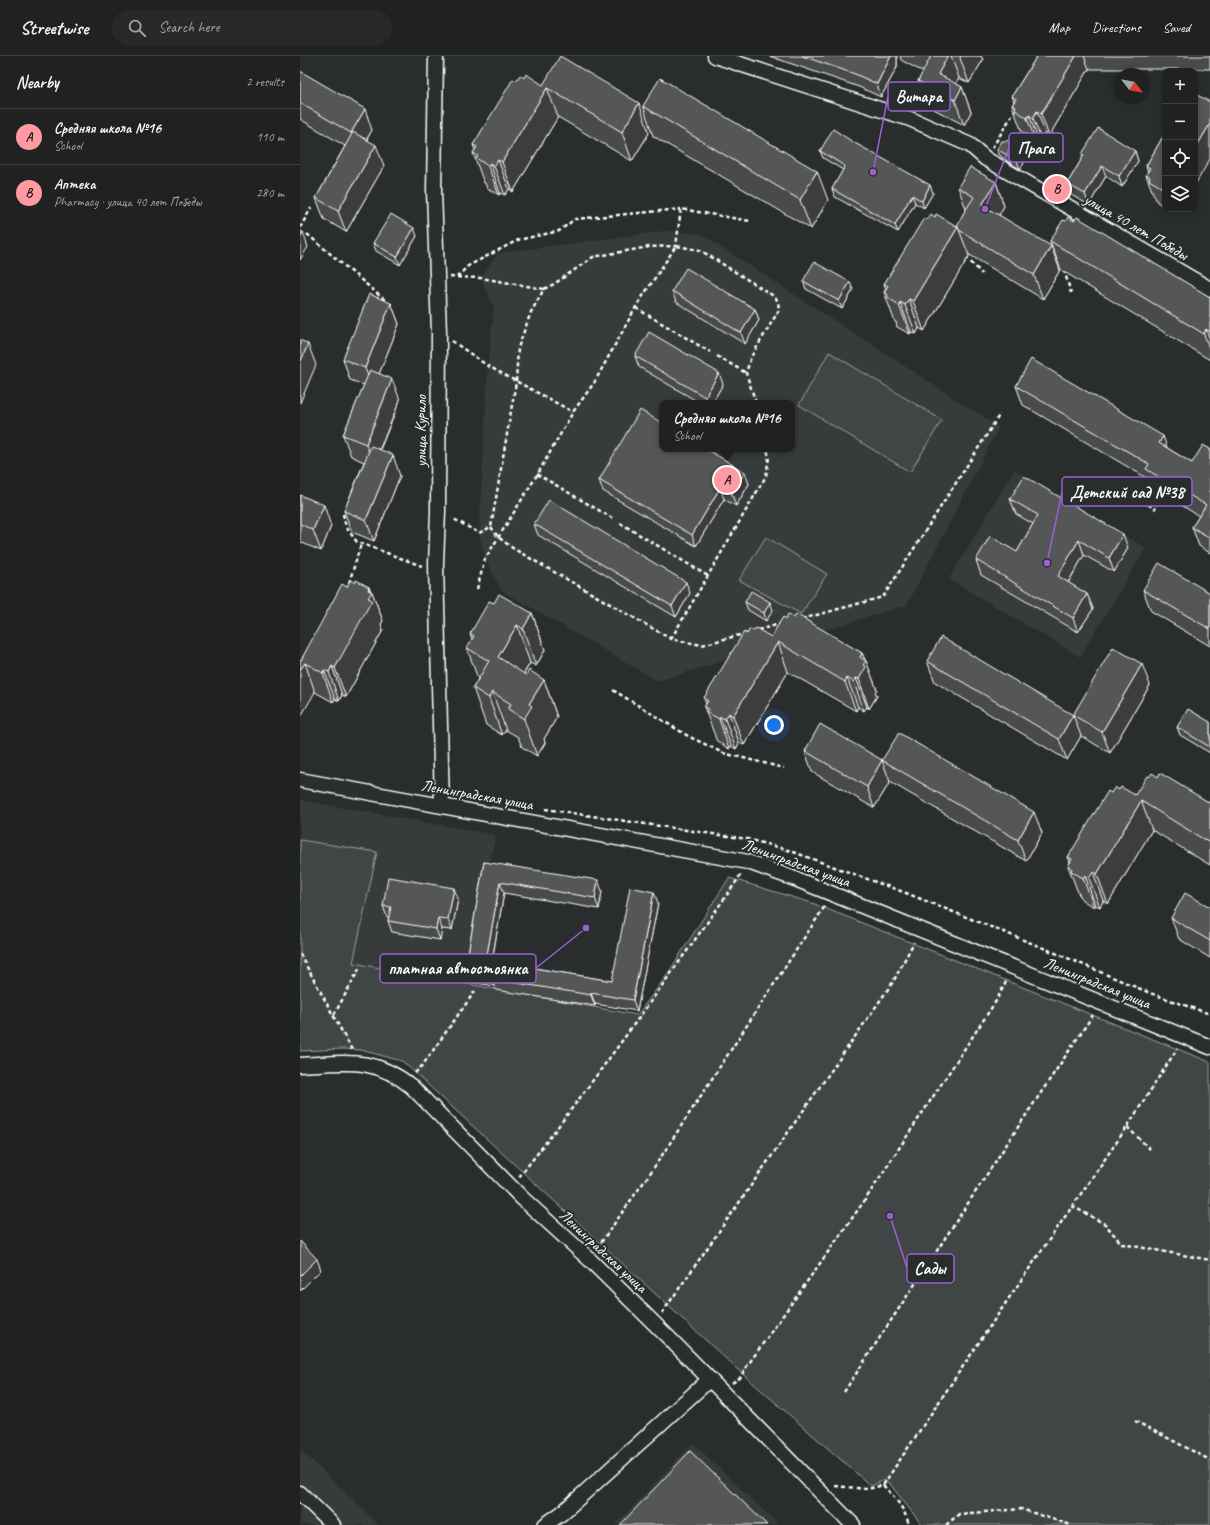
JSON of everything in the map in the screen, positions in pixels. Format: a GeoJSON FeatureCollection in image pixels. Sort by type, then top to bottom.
{"type":"FeatureCollection","features":[{"type":"Feature","properties":{"kind":"street","name":"улица Курило"},"geometry":{"type":"LineString","coordinates":[[436,56],[434,191],[438,332],[438,511],[436,572],[442,805]]}},
{"type":"Feature","properties":{"kind":"street","name":"улица 40 лет Победы"},"geometry":{"type":"LineString","coordinates":[[715,56],[910,119],[970,145],[986,159],[1210,289]]}},
{"type":"Feature","properties":{"kind":"street","name":"Ленинградская улица"},"geometry":{"type":"LineString","coordinates":[[300,780],[748,862],[833,894],[1210,1047]]}},
{"type":"Feature","properties":{"kind":"street","name":"Ленинградская улица"},"geometry":{"type":"LineString","coordinates":[[300,1065],[345,1063],[366,1064],[389,1071],[412,1087],[511,1187],[655,1323],[853,1525]]}},
{"type":"Feature","properties":{"kind":"street"},"geometry":{"type":"LineString","coordinates":[[545,1525],[562,1513],[710,1379]]}},
{"type":"Feature","properties":{"kind":"street"},"geometry":{"type":"LineString","coordinates":[[300,1493],[333,1525]]}},
{"type":"Feature","properties":{"kind":"path"},"geometry":{"type":"LineString","coordinates":[[986,159],[1019,104]]}},
{"type":"Feature","properties":{"kind":"path"},"geometry":{"type":"LineString","coordinates":[[300,228],[311,208]]}},
{"type":"Feature","properties":{"kind":"path"},"geometry":{"type":"LineString","coordinates":[[457,277],[468,266],[518,240],[559,231],[575,219],[681,209],[750,221]]}},
{"type":"Feature","properties":{"kind":"path"},"geometry":{"type":"LineString","coordinates":[[477,589],[485,559],[538,474],[573,412],[594,383],[636,308],[676,246],[681,209]]}},
{"type":"Feature","properties":{"kind":"path"},"geometry":{"type":"LineString","coordinates":[[307,234],[386,301]]}},
{"type":"Feature","properties":{"kind":"path"},"geometry":{"type":"LineString","coordinates":[[755,400],[746,373],[751,357],[779,310],[778,301],[772,295],[700,250],[676,246],[649,247],[593,257],[554,284],[544,289],[531,312],[518,348],[516,382],[491,527],[498,538],[514,549],[671,639],[702,645],[785,623]]}},
{"type":"Feature","properties":{"kind":"path"},"geometry":{"type":"LineString","coordinates":[[964,256],[982,274]]}},
{"type":"Feature","properties":{"kind":"path"},"geometry":{"type":"LineString","coordinates":[[1063,268],[1072,294]]}},
{"type":"Feature","properties":{"kind":"path"},"geometry":{"type":"LineString","coordinates":[[437,278],[480,278],[544,289]]}},
{"type":"Feature","properties":{"kind":"path"},"geometry":{"type":"LineString","coordinates":[[636,308],[710,352]]}},
{"type":"Feature","properties":{"kind":"path"},"geometry":{"type":"LineString","coordinates":[[438,332],[488,366],[573,412]]}},
{"type":"Feature","properties":{"kind":"path"},"geometry":{"type":"LineString","coordinates":[[717,356],[746,373]]}},
{"type":"Feature","properties":{"kind":"path"},"geometry":{"type":"LineString","coordinates":[[800,619],[883,597],[1000,414]]}},
{"type":"Feature","properties":{"kind":"path"},"geometry":{"type":"LineString","coordinates":[[671,639],[766,476],[769,457],[768,452]]}},
{"type":"Feature","properties":{"kind":"path"},"geometry":{"type":"LineString","coordinates":[[538,474],[612,518]]}},
{"type":"Feature","properties":{"kind":"path"},"geometry":{"type":"LineString","coordinates":[[1142,501],[1156,509]]}},
{"type":"Feature","properties":{"kind":"path"},"geometry":{"type":"LineString","coordinates":[[438,511],[479,533],[491,527]]}},
{"type":"Feature","properties":{"kind":"path"},"geometry":{"type":"LineString","coordinates":[[343,514],[346,527],[357,542],[436,572]]}},
{"type":"Feature","properties":{"kind":"path"},"geometry":{"type":"LineString","coordinates":[[620,523],[708,576]]}},
{"type":"Feature","properties":{"kind":"path"},"geometry":{"type":"LineString","coordinates":[[349,583],[361,544]]}},
{"type":"Feature","properties":{"kind":"path"},"geometry":{"type":"LineString","coordinates":[[613,690],[688,736],[723,753],[784,768]]}},
{"type":"Feature","properties":{"kind":"path"},"geometry":{"type":"LineString","coordinates":[[511,1187],[561,1124],[617,1048],[734,885],[748,862]]}},
{"type":"Feature","properties":{"kind":"path"},"geometry":{"type":"LineString","coordinates":[[588,1259],[653,1169],[833,894]]}},
{"type":"Feature","properties":{"kind":"path"},"geometry":{"type":"LineString","coordinates":[[655,1323],[893,982],[920,929]]}},
{"type":"Feature","properties":{"kind":"path"},"geometry":{"type":"LineString","coordinates":[[300,954],[359,1063]]}},
{"type":"Feature","properties":{"kind":"path"},"geometry":{"type":"LineString","coordinates":[[720,1390],[740,1378],[865,1200],[996,1001],[1014,967]]}},
{"type":"Feature","properties":{"kind":"path"},"geometry":{"type":"LineString","coordinates":[[334,1015],[360,969]]}},
{"type":"Feature","properties":{"kind":"path"},"geometry":{"type":"LineString","coordinates":[[402,1079],[412,1075],[422,1066],[475,991]]}},
{"type":"Feature","properties":{"kind":"path"},"geometry":{"type":"LineString","coordinates":[[844,1392],[1100,1002]]}},
{"type":"Feature","properties":{"kind":"path"},"geometry":{"type":"LineString","coordinates":[[813,1484],[868,1489],[882,1485],[1127,1127],[1178,1045],[1180,1035]]}},
{"type":"Feature","properties":{"kind":"path"},"geometry":{"type":"LineString","coordinates":[[1127,1127],[1152,1151]]}},
{"type":"Feature","properties":{"kind":"path"},"geometry":{"type":"LineString","coordinates":[[1072,1206],[1105,1224],[1122,1244],[1210,1260]]}},
{"type":"Feature","properties":{"kind":"path"},"geometry":{"type":"LineString","coordinates":[[1136,1421],[1210,1460]]}},
{"type":"Feature","properties":{"kind":"path"},"geometry":{"type":"LineString","coordinates":[[882,1485],[897,1500],[906,1514],[909,1525]]}},
{"type":"Feature","properties":{"kind":"path"},"geometry":{"type":"LineString","coordinates":[[946,1525],[959,1514],[1020,1509],[1071,1525]]}},
{"type":"Feature","properties":{"kind":"shaded area"},"geometry":{"type":"Polygon","coordinates":[[[666,231],[701,234],[999,427],[907,605],[658,681],[501,590],[485,559],[479,533],[488,366],[494,307],[481,278],[498,253],[666,231]]]}},
{"type":"Feature","properties":{"kind":"shaded area"},"geometry":{"type":"Polygon","coordinates":[[[829,352],[942,420],[910,472],[799,405],[829,352]]]}},
{"type":"Feature","properties":{"kind":"shaded area"},"geometry":{"type":"Polygon","coordinates":[[[1014,470],[1146,548],[1080,657],[949,579],[1014,470]]]}},
{"type":"Feature","properties":{"kind":"shaded area"},"geometry":{"type":"Polygon","coordinates":[[[766,537],[827,574],[801,614],[739,580],[766,537]]]}},
{"type":"Feature","properties":{"kind":"shaded area"},"geometry":{"type":"Polygon","coordinates":[[[300,800],[496,835],[463,984],[353,963],[377,852],[300,840],[300,800]]]}},
{"type":"Feature","properties":{"kind":"shaded area"},"geometry":{"type":"Polygon","coordinates":[[[300,840],[377,852],[353,963],[637,1015],[665,978],[729,878],[812,903],[1210,1062],[1210,1525],[922,1525],[890,1484],[884,1480],[871,1486],[737,1369],[402,1061],[361,1050],[343,1049],[300,1051],[300,840]]]}},
{"type":"Feature","properties":{"kind":"shaded area"},"geometry":{"type":"Polygon","coordinates":[[[693,1443],[779,1525],[615,1525],[693,1443]]]}},
{"type":"Feature","properties":{"kind":"shaded area"},"geometry":{"type":"Polygon","coordinates":[[[300,1449],[379,1525],[300,1525],[300,1449]]]}},
{"type":"Feature","properties":{"kind":"building"},"geometry":{"type":"Polygon","coordinates":[[[560,56],[639,103],[622,132],[547,88],[502,162],[498,160],[494,166],[490,163],[488,166],[476,158],[478,156],[473,153],[477,147],[473,145],[513,79],[516,81],[520,75],[524,78],[526,74],[543,85],[560,56]]]}},
{"type":"Feature","properties":{"kind":"building"},"geometry":{"type":"Polygon","coordinates":[[[802,56],[891,56],[877,84],[855,74],[802,56]]]}},
{"type":"Feature","properties":{"kind":"building"},"geometry":{"type":"Polygon","coordinates":[[[931,56],[948,56],[938,74],[962,87],[955,100],[918,81],[931,56]]]}},
{"type":"Feature","properties":{"kind":"building"},"geometry":{"type":"Polygon","coordinates":[[[1037,56],[1076,56],[1041,114],[1037,111],[1033,118],[1029,115],[1027,118],[1015,110],[1016,107],[1012,105],[1016,99],[1012,96],[1037,56]]]}},
{"type":"Feature","properties":{"kind":"building"},"geometry":{"type":"Polygon","coordinates":[[[300,71],[365,109],[351,133],[300,103],[300,71]]]}},
{"type":"Feature","properties":{"kind":"building"},"geometry":{"type":"Polygon","coordinates":[[[660,78],[817,171],[800,200],[643,106],[660,78]]]}},
{"type":"Feature","properties":{"kind":"building"},"geometry":{"type":"Polygon","coordinates":[[[1198,96],[1210,102],[1210,124],[1198,144],[1198,96]]]}},
{"type":"Feature","properties":{"kind":"building"},"geometry":{"type":"Polygon","coordinates":[[[1098,128],[1135,151],[1119,176],[1102,166],[1085,194],[1067,184],[1084,155],[1082,154],[1098,128]]]}},
{"type":"Feature","properties":{"kind":"building"},"geometry":{"type":"Polygon","coordinates":[[[833,129],[853,142],[930,185],[922,201],[912,195],[895,225],[832,189],[845,166],[820,151],[833,129]]]}},
{"type":"Feature","properties":{"kind":"building"},"geometry":{"type":"Polygon","coordinates":[[[353,132],[376,145],[338,211],[316,198],[353,132]]]}},
{"type":"Feature","properties":{"kind":"building"},"geometry":{"type":"Polygon","coordinates":[[[1162,138],[1161,187],[1149,180],[1150,177],[1146,175],[1150,168],[1146,166],[1162,138]]]}},
{"type":"Feature","properties":{"kind":"building"},"geometry":{"type":"Polygon","coordinates":[[[1027,140],[1022,148],[1025,150],[1017,161],[997,149],[1002,141],[1027,140]]]}},
{"type":"Feature","properties":{"kind":"building"},"geometry":{"type":"Polygon","coordinates":[[[970,167],[996,182],[982,205],[1051,246],[1034,275],[959,230],[957,226],[974,197],[958,187],[970,167]]]}},
{"type":"Feature","properties":{"kind":"building"},"geometry":{"type":"Polygon","coordinates":[[[391,214],[414,228],[397,257],[373,243],[391,214]]]}},
{"type":"Feature","properties":{"kind":"building"},"geometry":{"type":"Polygon","coordinates":[[[931,214],[935,217],[936,214],[958,227],[913,301],[909,299],[905,305],[900,302],[899,305],[887,297],[888,295],[884,292],[888,286],[884,284],[924,218],[927,220],[931,214]]]}},
{"type":"Feature","properties":{"kind":"building"},"geometry":{"type":"Polygon","coordinates":[[[1068,217],[1074,221],[1077,217],[1210,297],[1210,332],[1206,329],[1204,334],[1050,241],[1063,220],[1066,221],[1068,217]]]}},
{"type":"Feature","properties":{"kind":"building"},"geometry":{"type":"Polygon","coordinates":[[[814,262],[850,282],[839,301],[803,281],[814,262]]]}},
{"type":"Feature","properties":{"kind":"building"},"geometry":{"type":"Polygon","coordinates":[[[686,268],[755,309],[741,333],[672,291],[686,268]]]}},
{"type":"Feature","properties":{"kind":"building"},"geometry":{"type":"Polygon","coordinates":[[[369,294],[391,303],[365,368],[343,359],[369,294]]]}},
{"type":"Feature","properties":{"kind":"building"},"geometry":{"type":"Polygon","coordinates":[[[649,332],[719,373],[705,397],[635,356],[649,332]]]}},
{"type":"Feature","properties":{"kind":"building"},"geometry":{"type":"Polygon","coordinates":[[[300,340],[308,344],[300,363],[300,340]]]}},
{"type":"Feature","properties":{"kind":"building"},"geometry":{"type":"Polygon","coordinates":[[[1031,359],[1163,436],[1159,443],[1192,463],[1203,445],[1210,449],[1210,538],[1192,527],[1206,505],[1146,469],[1149,464],[1016,386],[1031,359]]]}},
{"type":"Feature","properties":{"kind":"building"},"geometry":{"type":"Polygon","coordinates":[[[370,370],[392,379],[366,444],[343,435],[370,370]]]}},
{"type":"Feature","properties":{"kind":"building"},"geometry":{"type":"Polygon","coordinates":[[[640,410],[659,421],[659,452],[711,452],[745,472],[732,494],[720,488],[692,535],[599,480],[640,410]]]}},
{"type":"Feature","properties":{"kind":"building"},"geometry":{"type":"Polygon","coordinates":[[[371,446],[393,455],[366,520],[344,511],[371,446]]]}},
{"type":"Feature","properties":{"kind":"building"},"geometry":{"type":"Polygon","coordinates":[[[1024,476],[1123,534],[1109,558],[1079,540],[1058,576],[1087,594],[1073,618],[976,560],[990,536],[1017,552],[1038,515],[1010,499],[1024,476]]]}},
{"type":"Feature","properties":{"kind":"building"},"geometry":{"type":"Polygon","coordinates":[[[300,495],[324,505],[313,530],[300,524],[300,495]]]}},
{"type":"Feature","properties":{"kind":"building"},"geometry":{"type":"Polygon","coordinates":[[[549,500],[686,582],[672,606],[534,524],[549,500]]]}},
{"type":"Feature","properties":{"kind":"building"},"geometry":{"type":"Polygon","coordinates":[[[1159,563],[1210,593],[1210,629],[1143,590],[1159,563]]]}},
{"type":"Feature","properties":{"kind":"building"},"geometry":{"type":"Polygon","coordinates":[[[350,580],[355,583],[356,580],[369,587],[368,590],[372,592],[368,598],[372,600],[335,668],[332,666],[329,672],[324,670],[323,673],[305,663],[300,670],[300,659],[301,660],[342,584],[347,587],[350,580]]]}},
{"type":"Feature","properties":{"kind":"building"},"geometry":{"type":"Polygon","coordinates":[[[751,591],[770,602],[764,613],[745,602],[751,591]]]}},
{"type":"Feature","properties":{"kind":"building"},"geometry":{"type":"Polygon","coordinates":[[[499,594],[532,613],[523,629],[517,625],[498,657],[526,675],[529,670],[544,680],[529,704],[532,706],[524,719],[508,709],[511,704],[492,692],[489,698],[473,688],[489,661],[467,648],[474,636],[470,634],[489,601],[494,603],[499,594]]]}},
{"type":"Feature","properties":{"kind":"building"},"geometry":{"type":"Polygon","coordinates":[[[788,614],[794,618],[796,614],[862,653],[860,657],[866,661],[863,665],[866,667],[859,679],[856,678],[854,682],[847,678],[845,682],[778,642],[733,716],[729,713],[725,719],[720,717],[719,719],[706,712],[708,709],[704,707],[708,701],[704,698],[744,632],[747,634],[750,629],[754,631],[756,628],[771,637],[783,617],[786,619],[788,614]]]}},
{"type":"Feature","properties":{"kind":"building"},"geometry":{"type":"Polygon","coordinates":[[[941,637],[1073,715],[1059,739],[927,661],[941,637]]]}},
{"type":"Feature","properties":{"kind":"building"},"geometry":{"type":"Polygon","coordinates":[[[1113,647],[1142,664],[1102,732],[1073,715],[1113,647]]]}},
{"type":"Feature","properties":{"kind":"building"},"geometry":{"type":"Polygon","coordinates":[[[1188,709],[1210,722],[1210,747],[1177,727],[1188,709]]]}},
{"type":"Feature","properties":{"kind":"building"},"geometry":{"type":"Polygon","coordinates":[[[820,724],[882,760],[867,787],[805,751],[820,724]]]}},
{"type":"Feature","properties":{"kind":"building"},"geometry":{"type":"Polygon","coordinates":[[[899,733],[1034,812],[1018,840],[882,760],[899,733]]]}},
{"type":"Feature","properties":{"kind":"building"},"geometry":{"type":"Polygon","coordinates":[[[1152,773],[1158,777],[1160,773],[1210,803],[1210,839],[1208,842],[1141,801],[1097,874],[1093,872],[1089,878],[1085,875],[1083,878],[1071,871],[1072,868],[1068,866],[1072,859],[1068,857],[1108,791],[1111,793],[1115,787],[1119,790],[1121,787],[1135,795],[1147,776],[1149,777],[1152,773]]]}},
{"type":"Feature","properties":{"kind":"building"},"geometry":{"type":"Polygon","coordinates":[[[484,862],[598,880],[595,898],[500,882],[486,960],[612,981],[630,887],[654,892],[633,1000],[591,993],[591,995],[492,979],[492,975],[465,971],[484,862]]]}},
{"type":"Feature","properties":{"kind":"building"},"geometry":{"type":"Polygon","coordinates":[[[388,877],[454,888],[448,919],[438,918],[436,929],[388,921],[391,907],[383,906],[388,877]]]}},
{"type":"Feature","properties":{"kind":"building"},"geometry":{"type":"Polygon","coordinates":[[[1185,893],[1210,907],[1210,941],[1171,918],[1185,893]]]}},
{"type":"Feature","properties":{"kind":"building"},"geometry":{"type":"Polygon","coordinates":[[[300,1241],[317,1259],[300,1276],[300,1241]]]}},
{"type":"Feature","properties":{"kind":"building"},"geometry":{"type":"Polygon","coordinates":[[[690,1451],[767,1525],[620,1525],[690,1451]]]}},
{"type":"Feature","properties":{"kind":"place","name":"Витара"},"geometry":{"type":"Point","coordinates":[873,172]}},
{"type":"Feature","properties":{"kind":"place","name":"Аптека"},"geometry":{"type":"Point","coordinates":[1057,189]}},
{"type":"Feature","properties":{"kind":"place","name":"Прага"},"geometry":{"type":"Point","coordinates":[985,209]}},
{"type":"Feature","properties":{"kind":"place","name":"Средняя школа №16"},"geometry":{"type":"Point","coordinates":[727,480]}},
{"type":"Feature","properties":{"kind":"place","name":"Детский сад №38"},"geometry":{"type":"Point","coordinates":[1047,563]}},
{"type":"Feature","properties":{"kind":"place","name":"платная автостоянка"},"geometry":{"type":"Point","coordinates":[586,928]}},
{"type":"Feature","properties":{"kind":"place","name":"Сады"},"geometry":{"type":"Point","coordinates":[890,1216]}}]}
